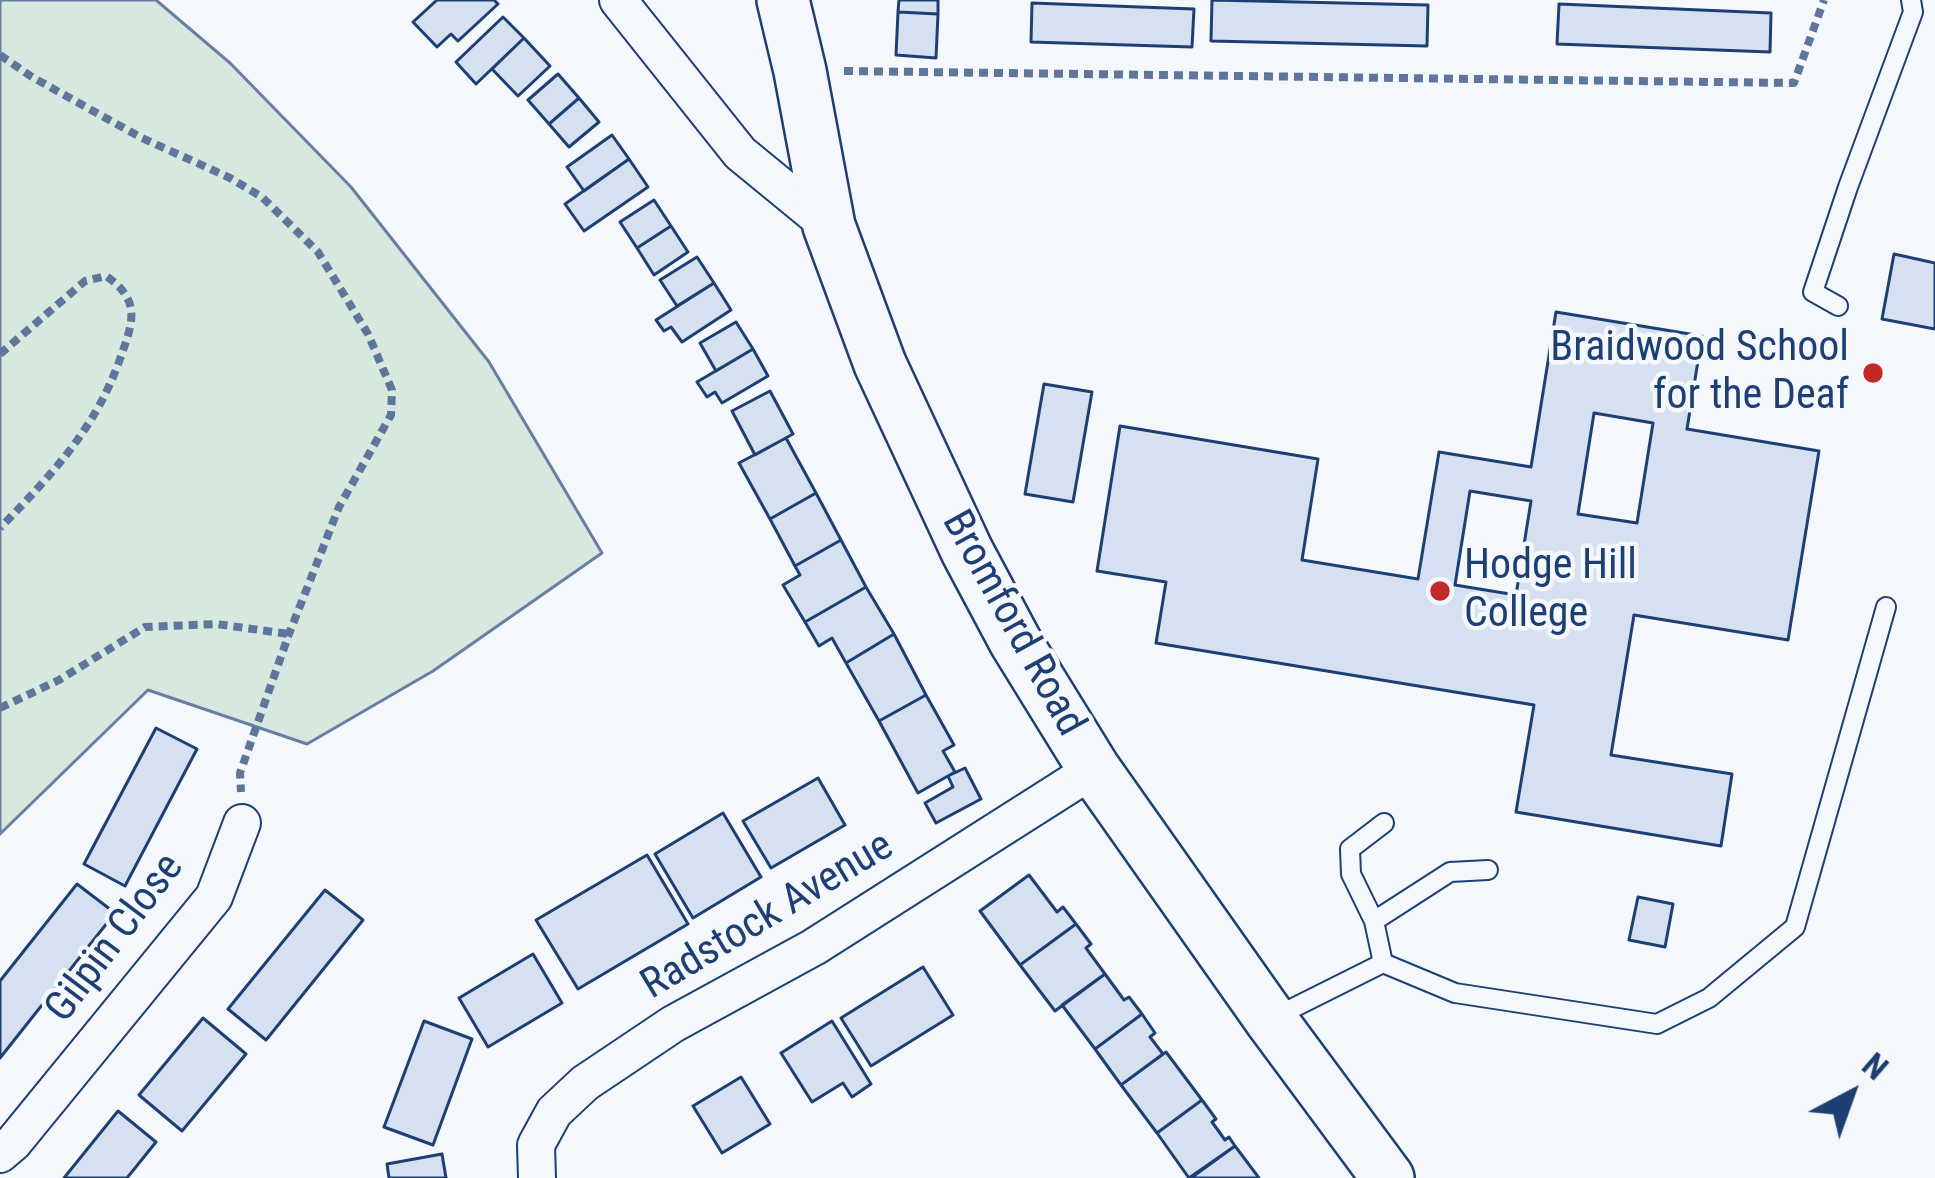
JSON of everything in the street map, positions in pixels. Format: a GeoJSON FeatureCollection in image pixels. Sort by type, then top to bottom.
{"type":"FeatureCollection","features":[{"type":"Feature","properties":{"kind":"street"},"geometry":{"type":"LineString","coordinates":[[618,0],[740,152],[829,226]]}},
{"type":"Feature","properties":{"kind":"street","name":"Bromford Road"},"geometry":{"type":"LineString","coordinates":[[784,0],[829,226],[880,364],[948,512],[1015,641],[1094,769],[1388,1178]]}},
{"type":"Feature","properties":{"kind":"street","name":"Radstock Avenue"},"geometry":{"type":"LineString","coordinates":[[537,1178],[536,1144],[554,1112],[585,1083],[673,1024],[814,947],[1094,769]]}},
{"type":"Feature","properties":{"kind":"street","name":"Gilpin Close"},"geometry":{"type":"LineString","coordinates":[[0,1154],[214,897],[242,823]]}},
{"type":"Feature","properties":{"kind":"lane"},"geometry":{"type":"LineString","coordinates":[[1838,306],[1813,292],[1848,187],[1912,6],[1935,17]]}},
{"type":"Feature","properties":{"kind":"lane"},"geometry":{"type":"LineString","coordinates":[[1271,1019],[1383,963],[1455,993],[1657,1024],[1709,998],[1795,927],[1886,607]]}},
{"type":"Feature","properties":{"kind":"lane"},"geometry":{"type":"LineString","coordinates":[[1383,963],[1374,921],[1351,874],[1350,849],[1384,823]]}},
{"type":"Feature","properties":{"kind":"lane"},"geometry":{"type":"LineString","coordinates":[[1374,921],[1450,872],[1488,870]]}},
{"type":"Feature","properties":{"kind":"path"},"geometry":{"type":"LineString","coordinates":[[800,71],[1794,83],[1824,0]]}},
{"type":"Feature","properties":{"kind":"path"},"geometry":{"type":"LineString","coordinates":[[0,56],[140,137],[262,197],[317,252],[368,334],[392,390],[391,415],[339,507],[289,634],[241,773],[242,823]]}},
{"type":"Feature","properties":{"kind":"path"},"geometry":{"type":"LineString","coordinates":[[0,354],[85,281],[106,276],[125,290],[133,313],[109,392],[86,432],[0,528]]}},
{"type":"Feature","properties":{"kind":"path"},"geometry":{"type":"LineString","coordinates":[[0,708],[59,680],[145,627],[216,624],[289,634]]}},
{"type":"Feature","properties":{"kind":"shaded area"},"geometry":{"type":"Polygon","coordinates":[[[0,0],[156,0],[230,63],[351,187],[489,362],[602,553],[433,671],[307,744],[148,690],[0,834],[0,0]]]}},
{"type":"Feature","properties":{"kind":"building"},"geometry":{"type":"Polygon","coordinates":[[[437,0],[494,0],[498,4],[458,41],[451,34],[437,47],[413,22],[437,0]]]}},
{"type":"Feature","properties":{"kind":"building"},"geometry":{"type":"Polygon","coordinates":[[[899,0],[938,0],[938,14],[898,12],[899,0]]]}},
{"type":"Feature","properties":{"kind":"building"},"geometry":{"type":"Polygon","coordinates":[[[1212,0],[1428,5],[1427,46],[1211,41],[1212,0]]]}},
{"type":"Feature","properties":{"kind":"building"},"geometry":{"type":"Polygon","coordinates":[[[1032,3],[1194,9],[1192,47],[1031,42],[1032,3]]]}},
{"type":"Feature","properties":{"kind":"building"},"geometry":{"type":"Polygon","coordinates":[[[1559,4],[1771,13],[1770,52],[1557,44],[1559,4]]]}},
{"type":"Feature","properties":{"kind":"building"},"geometry":{"type":"Polygon","coordinates":[[[898,12],[938,14],[936,58],[896,55],[898,12]]]}},
{"type":"Feature","properties":{"kind":"building"},"geometry":{"type":"Polygon","coordinates":[[[503,17],[524,38],[476,84],[456,62],[503,17]]]}},
{"type":"Feature","properties":{"kind":"building"},"geometry":{"type":"Polygon","coordinates":[[[524,38],[550,66],[518,96],[492,69],[524,38]]]}},
{"type":"Feature","properties":{"kind":"building"},"geometry":{"type":"Polygon","coordinates":[[[558,74],[579,98],[549,124],[528,100],[558,74]]]}},
{"type":"Feature","properties":{"kind":"building"},"geometry":{"type":"Polygon","coordinates":[[[579,98],[599,122],[569,147],[549,124],[579,98]]]}},
{"type":"Feature","properties":{"kind":"building"},"geometry":{"type":"Polygon","coordinates":[[[612,135],[629,159],[584,191],[567,167],[612,135]]]}},
{"type":"Feature","properties":{"kind":"building"},"geometry":{"type":"Polygon","coordinates":[[[629,159],[648,187],[584,231],[565,204],[629,159]]]}},
{"type":"Feature","properties":{"kind":"building"},"geometry":{"type":"Polygon","coordinates":[[[654,200],[671,226],[637,248],[620,222],[654,200]]]}},
{"type":"Feature","properties":{"kind":"building"},"geometry":{"type":"Polygon","coordinates":[[[671,226],[688,252],[654,275],[637,248],[671,226]]]}},
{"type":"Feature","properties":{"kind":"building"},"geometry":{"type":"Polygon","coordinates":[[[1894,254],[1935,263],[1935,329],[1882,319],[1894,254]]]}},
{"type":"Feature","properties":{"kind":"building"},"geometry":{"type":"Polygon","coordinates":[[[697,257],[714,283],[677,306],[660,280],[697,257]]]}},
{"type":"Feature","properties":{"kind":"building"},"geometry":{"type":"Polygon","coordinates":[[[714,283],[731,310],[682,342],[671,327],[664,331],[656,320],[714,283]]]}},
{"type":"Feature","properties":{"kind":"building"},"geometry":{"type":"Polygon","coordinates":[[[1556,312],[1702,336],[1687,429],[1819,451],[1788,640],[1634,615],[1611,755],[1732,774],[1721,846],[1516,812],[1534,705],[1156,643],[1166,582],[1097,571],[1120,426],[1318,459],[1302,560],[1418,579],[1439,452],[1531,467],[1556,312]],[[1594,413],[1578,514],[1637,523],[1653,423],[1594,413]],[[1470,491],[1455,585],[1516,595],[1531,501],[1470,491]]]}},
{"type":"Feature","properties":{"kind":"building"},"geometry":{"type":"Polygon","coordinates":[[[736,322],[753,349],[716,371],[700,343],[736,322]]]}},
{"type":"Feature","properties":{"kind":"building"},"geometry":{"type":"Polygon","coordinates":[[[753,349],[768,376],[722,403],[715,392],[707,397],[697,382],[753,349]]]}},
{"type":"Feature","properties":{"kind":"building"},"geometry":{"type":"Polygon","coordinates":[[[1044,384],[1092,392],[1073,502],[1025,494],[1044,384]]]}},
{"type":"Feature","properties":{"kind":"building"},"geometry":{"type":"Polygon","coordinates":[[[770,391],[793,434],[755,455],[732,411],[770,391]]]}},
{"type":"Feature","properties":{"kind":"building"},"geometry":{"type":"Polygon","coordinates":[[[786,438],[816,493],[770,519],[739,463],[786,438]]]}},
{"type":"Feature","properties":{"kind":"building"},"geometry":{"type":"Polygon","coordinates":[[[816,493],[841,540],[795,566],[770,519],[816,493]]]}},
{"type":"Feature","properties":{"kind":"building"},"geometry":{"type":"Polygon","coordinates":[[[841,540],[866,587],[805,622],[783,585],[800,575],[795,566],[841,540]]]}},
{"type":"Feature","properties":{"kind":"building"},"geometry":{"type":"Polygon","coordinates":[[[866,587],[894,634],[846,663],[832,638],[819,646],[805,622],[866,587]]]}},
{"type":"Feature","properties":{"kind":"building"},"geometry":{"type":"Polygon","coordinates":[[[894,634],[926,695],[879,721],[846,663],[894,634]]]}},
{"type":"Feature","properties":{"kind":"building"},"geometry":{"type":"Polygon","coordinates":[[[926,695],[954,745],[943,751],[955,772],[918,793],[879,721],[926,695]]]}},
{"type":"Feature","properties":{"kind":"building"},"geometry":{"type":"Polygon","coordinates":[[[156,728],[197,749],[125,886],[84,864],[156,728]]]}},
{"type":"Feature","properties":{"kind":"building"},"geometry":{"type":"Polygon","coordinates":[[[965,768],[981,799],[936,823],[925,803],[953,787],[948,776],[965,768]]]}},
{"type":"Feature","properties":{"kind":"building"},"geometry":{"type":"Polygon","coordinates":[[[818,778],[845,825],[771,868],[743,821],[818,778]]]}},
{"type":"Feature","properties":{"kind":"building"},"geometry":{"type":"Polygon","coordinates":[[[723,813],[761,877],[693,918],[655,854],[723,813]]]}},
{"type":"Feature","properties":{"kind":"building"},"geometry":{"type":"Polygon","coordinates":[[[647,855],[688,924],[578,989],[536,920],[647,855]]]}},
{"type":"Feature","properties":{"kind":"building"},"geometry":{"type":"Polygon","coordinates":[[[1029,875],[1057,912],[1063,907],[1076,924],[1020,965],[980,911],[1029,875]]]}},
{"type":"Feature","properties":{"kind":"building"},"geometry":{"type":"Polygon","coordinates":[[[77,884],[115,913],[0,1058],[0,981],[77,884]]]}},
{"type":"Feature","properties":{"kind":"building"},"geometry":{"type":"Polygon","coordinates":[[[325,890],[363,920],[266,1040],[228,1009],[325,890]]]}},
{"type":"Feature","properties":{"kind":"building"},"geometry":{"type":"Polygon","coordinates":[[[1638,897],[1673,904],[1665,947],[1629,940],[1638,897]]]}},
{"type":"Feature","properties":{"kind":"building"},"geometry":{"type":"Polygon","coordinates":[[[1076,924],[1105,974],[1055,1011],[1020,965],[1076,924]]]}},
{"type":"Feature","properties":{"kind":"building"},"geometry":{"type":"Polygon","coordinates":[[[533,954],[562,1003],[488,1047],[459,998],[533,954]]]}},
{"type":"Feature","properties":{"kind":"building"},"geometry":{"type":"Polygon","coordinates":[[[923,967],[953,1015],[871,1066],[841,1018],[923,967]]]}},
{"type":"Feature","properties":{"kind":"building"},"geometry":{"type":"Polygon","coordinates":[[[1105,974],[1124,1000],[1129,997],[1142,1014],[1095,1049],[1062,1005],[1105,974]]]}},
{"type":"Feature","properties":{"kind":"building"},"geometry":{"type":"Polygon","coordinates":[[[1142,1014],[1155,1033],[1150,1037],[1163,1054],[1121,1085],[1095,1049],[1142,1014]]]}},
{"type":"Feature","properties":{"kind":"building"},"geometry":{"type":"Polygon","coordinates":[[[203,1018],[246,1054],[182,1131],[139,1095],[203,1018]]]}},
{"type":"Feature","properties":{"kind":"building"},"geometry":{"type":"Polygon","coordinates":[[[424,1021],[472,1039],[433,1145],[384,1127],[424,1021]]]}},
{"type":"Feature","properties":{"kind":"building"},"geometry":{"type":"Polygon","coordinates":[[[832,1021],[871,1084],[852,1097],[843,1083],[812,1102],[781,1053],[832,1021]]]}},
{"type":"Feature","properties":{"kind":"building"},"geometry":{"type":"Polygon","coordinates":[[[1166,1052],[1202,1100],[1157,1133],[1121,1085],[1166,1052]]]}},
{"type":"Feature","properties":{"kind":"building"},"geometry":{"type":"Polygon","coordinates":[[[741,1077],[770,1124],[722,1153],[693,1106],[741,1077]]]}},
{"type":"Feature","properties":{"kind":"building"},"geometry":{"type":"Polygon","coordinates":[[[1202,1100],[1216,1119],[1212,1122],[1235,1146],[1189,1178],[1157,1133],[1202,1100]]]}},
{"type":"Feature","properties":{"kind":"building"},"geometry":{"type":"Polygon","coordinates":[[[118,1111],[156,1142],[127,1178],[64,1178],[118,1111]]]}},
{"type":"Feature","properties":{"kind":"building"},"geometry":{"type":"Polygon","coordinates":[[[1235,1146],[1259,1178],[1191,1178],[1235,1146]]]}},
{"type":"Feature","properties":{"kind":"building"},"geometry":{"type":"Polygon","coordinates":[[[442,1154],[446,1178],[389,1178],[387,1164],[442,1154]]]}},
{"type":"Feature","properties":{"kind":"place","name":"Braidwood School for the Deaf"},"geometry":{"type":"Point","coordinates":[1873,373]}},
{"type":"Feature","properties":{"kind":"place","name":"Hodge Hill College"},"geometry":{"type":"Point","coordinates":[1440,591]}}]}
